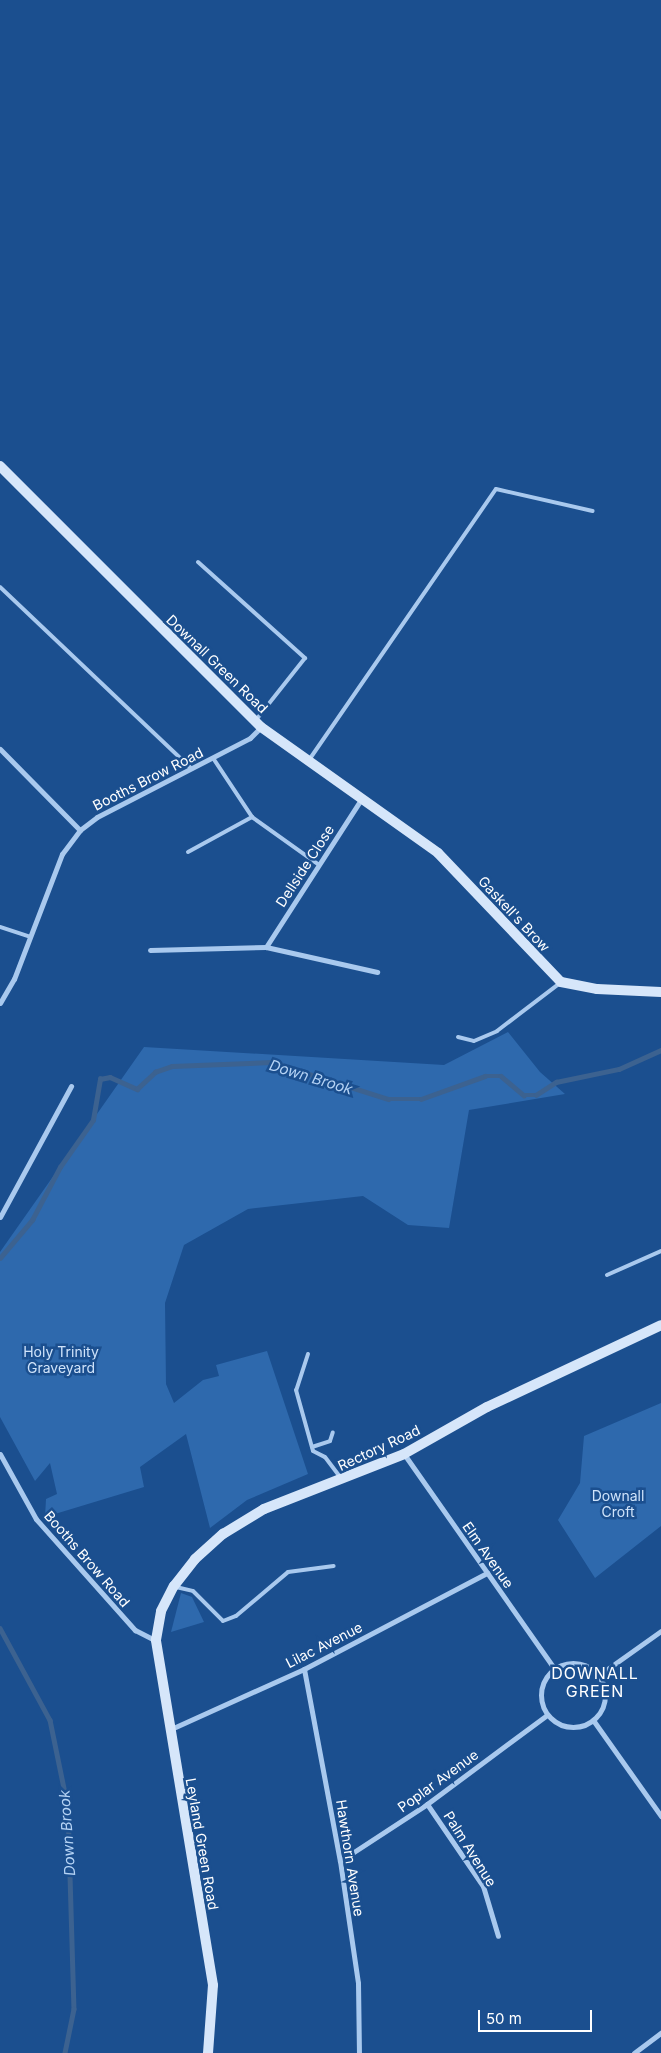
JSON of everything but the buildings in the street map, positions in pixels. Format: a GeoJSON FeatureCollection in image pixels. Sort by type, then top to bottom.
{"type":"FeatureCollection","features":[{"type":"Feature","properties":{"kind":"street","name":"Downall Green Road"},"geometry":{"type":"LineString","coordinates":[[0,466],[258,724],[438,853]]}},
{"type":"Feature","properties":{"kind":"street","name":"Booths Brow Road"},"geometry":{"type":"LineString","coordinates":[[0,1003],[30,937],[62,854],[80,830],[191,768],[213,758],[258,724]]}},
{"type":"Feature","properties":{"kind":"street"},"geometry":{"type":"LineString","coordinates":[[0,749],[80,830]]}},
{"type":"Feature","properties":{"kind":"street","name":"Dellside Close"},"geometry":{"type":"LineString","coordinates":[[266,947],[362,798]]}},
{"type":"Feature","properties":{"kind":"street","name":"Gaskell's Brow"},"geometry":{"type":"LineString","coordinates":[[438,853],[561,982]]}},
{"type":"Feature","properties":{"kind":"street"},"geometry":{"type":"LineString","coordinates":[[150,950],[266,947],[378,972]]}},
{"type":"Feature","properties":{"kind":"street"},"geometry":{"type":"LineString","coordinates":[[561,982],[575,986],[661,992]]}},
{"type":"Feature","properties":{"kind":"street"},"geometry":{"type":"LineString","coordinates":[[0,1217],[71,1086]]}},
{"type":"Feature","properties":{"kind":"street","name":"Rectory Road"},"geometry":{"type":"LineString","coordinates":[[156,1640],[161,1611],[174,1586],[195,1558],[223,1534],[264,1509],[342,1480],[404,1454],[661,1325]]}},
{"type":"Feature","properties":{"kind":"street","name":"Booths Brow Road"},"geometry":{"type":"LineString","coordinates":[[0,1454],[36,1519],[135,1630],[156,1640]]}},
{"type":"Feature","properties":{"kind":"street","name":"Elm Avenue"},"geometry":{"type":"LineString","coordinates":[[404,1454],[554,1668]]}},
{"type":"Feature","properties":{"kind":"street","name":"Lilac Avenue"},"geometry":{"type":"LineString","coordinates":[[168,1730],[184,1727],[304,1669],[487,1573]]}},
{"type":"Feature","properties":{"kind":"street"},"geometry":{"type":"LineString","coordinates":[[599,1675],[661,1631]]}},
{"type":"Feature","properties":{"kind":"street","name":"Leyland Green Road"},"geometry":{"type":"LineString","coordinates":[[156,1640],[168,1730],[213,1985],[208,2053]]}},
{"type":"Feature","properties":{"kind":"street"},"geometry":{"type":"LineString","coordinates":[[583,1664],[599,1675],[605,1694],[593,1720],[574,1728],[547,1715],[541,1690],[554,1668],[583,1664]]}},
{"type":"Feature","properties":{"kind":"street","name":"Hawthorn Avenue"},"geometry":{"type":"LineString","coordinates":[[304,1669],[340,1861],[358,1982],[359,2053]]}},
{"type":"Feature","properties":{"kind":"street","name":"Poplar Avenue"},"geometry":{"type":"LineString","coordinates":[[340,1861],[428,1804],[547,1715]]}},
{"type":"Feature","properties":{"kind":"street"},"geometry":{"type":"LineString","coordinates":[[593,1720],[661,1816]]}},
{"type":"Feature","properties":{"kind":"street","name":"Palm Avenue"},"geometry":{"type":"LineString","coordinates":[[428,1804],[483,1886],[498,1936]]}},
{"type":"Feature","properties":{"kind":"street"},"geometry":{"type":"LineString","coordinates":[[634,2053],[661,2033]]}},
{"type":"Feature","properties":{"kind":"lane"},"geometry":{"type":"LineString","coordinates":[[309,760],[496,489],[593,511]]}},
{"type":"Feature","properties":{"kind":"lane"},"geometry":{"type":"LineString","coordinates":[[198,562],[305,658],[258,724]]}},
{"type":"Feature","properties":{"kind":"lane"},"geometry":{"type":"LineString","coordinates":[[0,587],[191,768]]}},
{"type":"Feature","properties":{"kind":"lane"},"geometry":{"type":"LineString","coordinates":[[213,758],[252,817],[319,865]]}},
{"type":"Feature","properties":{"kind":"lane"},"geometry":{"type":"LineString","coordinates":[[188,852],[252,817]]}},
{"type":"Feature","properties":{"kind":"lane"},"geometry":{"type":"LineString","coordinates":[[0,927],[30,937]]}},
{"type":"Feature","properties":{"kind":"lane"},"geometry":{"type":"LineString","coordinates":[[458,1037],[474,1041],[497,1031],[561,982]]}},
{"type":"Feature","properties":{"kind":"lane"},"geometry":{"type":"LineString","coordinates":[[606,1276],[661,1251]]}},
{"type":"Feature","properties":{"kind":"lane"},"geometry":{"type":"LineString","coordinates":[[308,1354],[296,1390],[312,1447],[342,1480]]}},
{"type":"Feature","properties":{"kind":"lane"},"geometry":{"type":"LineString","coordinates":[[312,1447],[330,1441],[333,1432]]}},
{"type":"Feature","properties":{"kind":"lane"},"geometry":{"type":"LineString","coordinates":[[174,1586],[193,1592],[223,1621],[236,1616],[288,1572],[334,1566]]}},
{"type":"Feature","properties":{"kind":"green space","name":"Holy Trinity Graveyard"},"geometry":{"type":"Polygon","coordinates":[[[508,1032],[540,1072],[565,1094],[469,1110],[449,1228],[408,1225],[363,1196],[248,1209],[184,1245],[165,1303],[166,1384],[174,1403],[203,1380],[219,1376],[216,1365],[267,1351],[308,1474],[247,1500],[210,1528],[186,1434],[140,1467],[144,1487],[45,1517],[46,1499],[57,1494],[50,1463],[35,1481],[0,1417],[0,1252],[144,1047],[444,1065],[508,1032]]]}},
{"type":"Feature","properties":{"kind":"green space","name":"Downall Croft"},"geometry":{"type":"Polygon","coordinates":[[[661,1403],[661,1526],[595,1578],[558,1520],[580,1483],[584,1436],[661,1403]]]}},
{"type":"Feature","properties":{"kind":"green space"},"geometry":{"type":"Polygon","coordinates":[[[181,1593],[192,1597],[204,1622],[171,1632],[181,1593]]]}},
{"type":"Feature","properties":{"kind":"waterway","name":"Down Brook"},"geometry":{"type":"LineString","coordinates":[[0,1258],[32,1220],[60,1167],[93,1120],[100,1079],[110,1077],[137,1089],[155,1072],[172,1066],[271,1062],[388,1099],[421,1099],[485,1076],[501,1076],[524,1095],[536,1095],[556,1082],[619,1069],[661,1050]]}},
{"type":"Feature","properties":{"kind":"waterway","name":"Down Brook"},"geometry":{"type":"LineString","coordinates":[[0,1628],[50,1720],[68,1808],[74,2009],[65,2053]]}},
{"type":"Feature","properties":{"kind":"district","name":"DOWNALL GREEN"},"geometry":{"type":"Point","coordinates":[595,1682]}}]}
